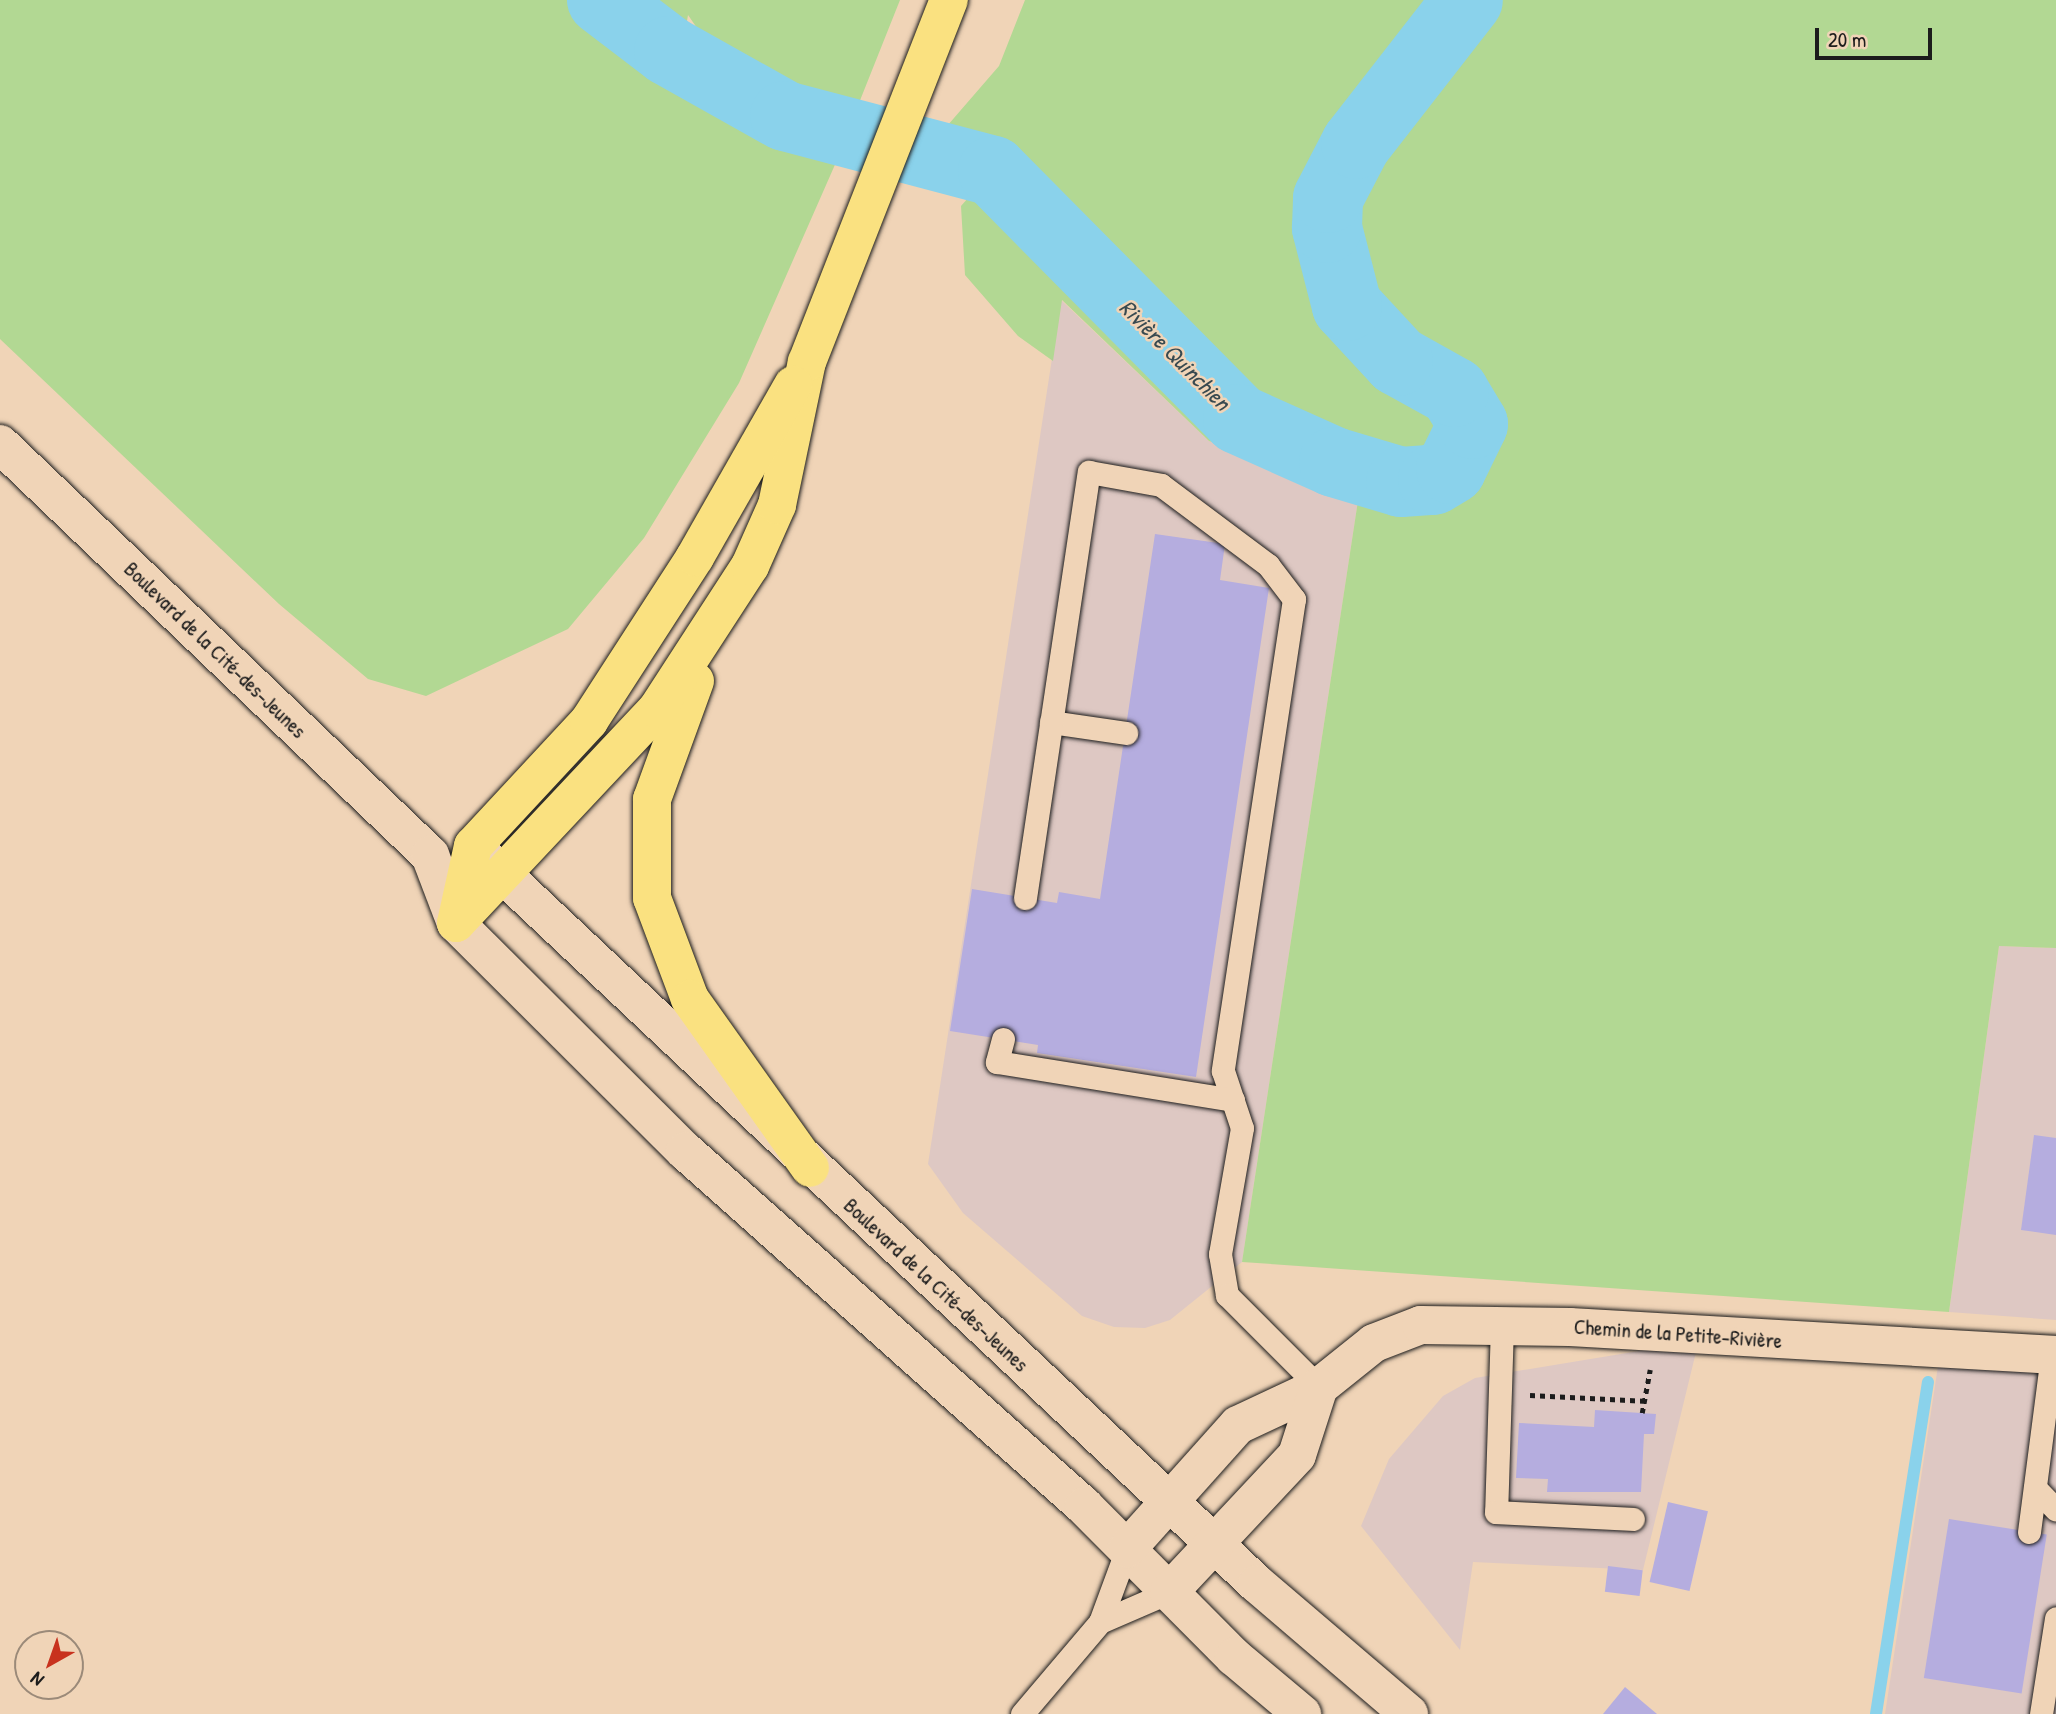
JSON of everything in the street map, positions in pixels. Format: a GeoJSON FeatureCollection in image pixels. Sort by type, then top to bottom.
{"type":"FeatureCollection","features":[{"type":"Feature","properties":{"kind":"highway"},"geometry":{"type":"LineString","coordinates":[[456,923],[473,846],[589,721],[695,557],[807,362],[949,0]]}},
{"type":"Feature","properties":{"kind":"highway"},"geometry":{"type":"LineString","coordinates":[[807,362],[777,505],[721,618],[657,778],[649,833],[652,898],[690,999],[810,1168]]}},
{"type":"Feature","properties":{"kind":"highway"},"geometry":{"type":"LineString","coordinates":[[456,923],[657,709],[721,618]]}},
{"type":"Feature","properties":{"kind":"main road","name":"Boulevard de la Cité-des-Jeunes"},"geometry":{"type":"LineString","coordinates":[[0,444],[430,855]]}},
{"type":"Feature","properties":{"kind":"main road"},"geometry":{"type":"LineString","coordinates":[[473,846],[430,855],[456,923],[685,1151],[1127,1549],[1169,1592],[1302,1714]]}},
{"type":"Feature","properties":{"kind":"main road","name":"Boulevard de la Cité-des-Jeunes"},"geometry":{"type":"LineString","coordinates":[[473,846],[810,1168],[1171,1504],[1409,1714]]}},
{"type":"Feature","properties":{"kind":"main road","name":"Chemin de la Petite-Rivière"},"geometry":{"type":"LineString","coordinates":[[1127,1549],[1171,1504],[1238,1425],[1319,1387],[1374,1343],[1421,1325],[1502,1325],[2054,1354]]}},
{"type":"Feature","properties":{"kind":"main road"},"geometry":{"type":"LineString","coordinates":[[1169,1592],[1297,1455],[1319,1387]]}},
{"type":"Feature","properties":{"kind":"lane"},"geometry":{"type":"LineString","coordinates":[[1025,898],[1089,472],[1179,493],[1288,585],[1294,599],[1223,1071],[1242,1128],[1221,1276],[1244,1314],[1319,1387]]}},
{"type":"Feature","properties":{"kind":"lane"},"geometry":{"type":"LineString","coordinates":[[1051,722],[1126,733]]}},
{"type":"Feature","properties":{"kind":"lane"},"geometry":{"type":"LineString","coordinates":[[1003,1039],[998,1062],[1233,1100]]}},
{"type":"Feature","properties":{"kind":"lane"},"geometry":{"type":"LineString","coordinates":[[1502,1325],[1509,1447],[1496,1512],[1633,1520]]}},
{"type":"Feature","properties":{"kind":"lane"},"geometry":{"type":"LineString","coordinates":[[2029,1532],[2054,1354]]}},
{"type":"Feature","properties":{"kind":"lane"},"geometry":{"type":"LineString","coordinates":[[2035,1488],[2056,1510]]}},
{"type":"Feature","properties":{"kind":"lane"},"geometry":{"type":"LineString","coordinates":[[1022,1714],[1100,1622],[1127,1549]]}},
{"type":"Feature","properties":{"kind":"lane"},"geometry":{"type":"LineString","coordinates":[[1100,1622],[1169,1592]]}},
{"type":"Feature","properties":{"kind":"lane"},"geometry":{"type":"LineString","coordinates":[[2041,1714],[2056,1618]]}},
{"type":"Feature","properties":{"kind":"path"},"geometry":{"type":"LineString","coordinates":[[1642,1413],[1648,1401],[1650,1362]]}},
{"type":"Feature","properties":{"kind":"path"},"geometry":{"type":"LineString","coordinates":[[1551,1395],[1648,1401]]}},
{"type":"Feature","properties":{"kind":"shaded area"},"geometry":{"type":"Polygon","coordinates":[[[1061,300],[1209,441],[1359,494],[1242,1262],[1170,1320],[1145,1328],[1114,1327],[1082,1316],[963,1213],[928,1164],[1061,300]]]}},
{"type":"Feature","properties":{"kind":"shaded area"},"geometry":{"type":"Polygon","coordinates":[[[1999,946],[2056,948],[2056,1320],[1949,1312],[1999,946]]]}},
{"type":"Feature","properties":{"kind":"shaded area"},"geometry":{"type":"Polygon","coordinates":[[[1651,1349],[1696,1352],[1643,1570],[1473,1562],[1460,1650],[1361,1526],[1389,1459],[1443,1396],[1475,1378],[1651,1349]]]}},
{"type":"Feature","properties":{"kind":"shaded area"},"geometry":{"type":"Polygon","coordinates":[[[1938,1366],[2056,1370],[2056,1714],[1885,1714],[1938,1366]]]}},
{"type":"Feature","properties":{"kind":"green space"},"geometry":{"type":"Polygon","coordinates":[[[0,0],[900,0],[855,113],[780,99],[706,41],[688,15],[679,69],[709,91],[841,151],[739,383],[644,538],[568,629],[426,696],[368,679],[279,604],[0,339],[0,0]]]}},
{"type":"Feature","properties":{"kind":"green space"},"geometry":{"type":"Polygon","coordinates":[[[1025,0],[2056,0],[2056,948],[1999,946],[1949,1312],[1242,1262],[1359,494],[1209,441],[1062,300],[1053,361],[1018,336],[965,275],[961,206],[1006,155],[941,133],[999,66],[1025,0]]]}},
{"type":"Feature","properties":{"kind":"building"},"geometry":{"type":"Polygon","coordinates":[[[1155,534],[1225,544],[1220,580],[1269,588],[1196,1077],[1037,1053],[1038,1045],[950,1031],[972,889],[1057,903],[1059,892],[1100,899],[1155,534]]]}},
{"type":"Feature","properties":{"kind":"building"},"geometry":{"type":"Polygon","coordinates":[[[2034,1135],[2056,1138],[2056,1235],[2021,1230],[2034,1135]]]}},
{"type":"Feature","properties":{"kind":"building"},"geometry":{"type":"Polygon","coordinates":[[[1595,1410],[1656,1414],[1654,1434],[1644,1434],[1641,1492],[1547,1492],[1548,1479],[1516,1478],[1519,1423],[1594,1427],[1595,1410]]]}},
{"type":"Feature","properties":{"kind":"building"},"geometry":{"type":"Polygon","coordinates":[[[1668,1502],[1708,1511],[1690,1591],[1650,1582],[1668,1502]]]}},
{"type":"Feature","properties":{"kind":"building"},"geometry":{"type":"Polygon","coordinates":[[[1949,1519],[2047,1534],[2022,1694],[1924,1678],[1949,1519]]]}},
{"type":"Feature","properties":{"kind":"building"},"geometry":{"type":"Polygon","coordinates":[[[1608,1566],[1643,1570],[1640,1596],[1605,1592],[1608,1566]]]}},
{"type":"Feature","properties":{"kind":"building"},"geometry":{"type":"Polygon","coordinates":[[[1625,1687],[1657,1714],[1603,1714],[1625,1687]]]}},
{"type":"Feature","properties":{"kind":"waterway","name":"Rivière Quinchien"},"geometry":{"type":"LineString","coordinates":[[602,0],[669,51],[785,116],[993,171],[1238,419],[1334,462],[1401,482],[1433,480],[1451,469],[1473,424],[1454,392],[1398,361],[1347,306],[1327,228],[1328,198],[1356,144],[1468,0]]}},
{"type":"Feature","properties":{"kind":"waterway"},"geometry":{"type":"LineString","coordinates":[[1876,1714],[1928,1382]]}}]}
